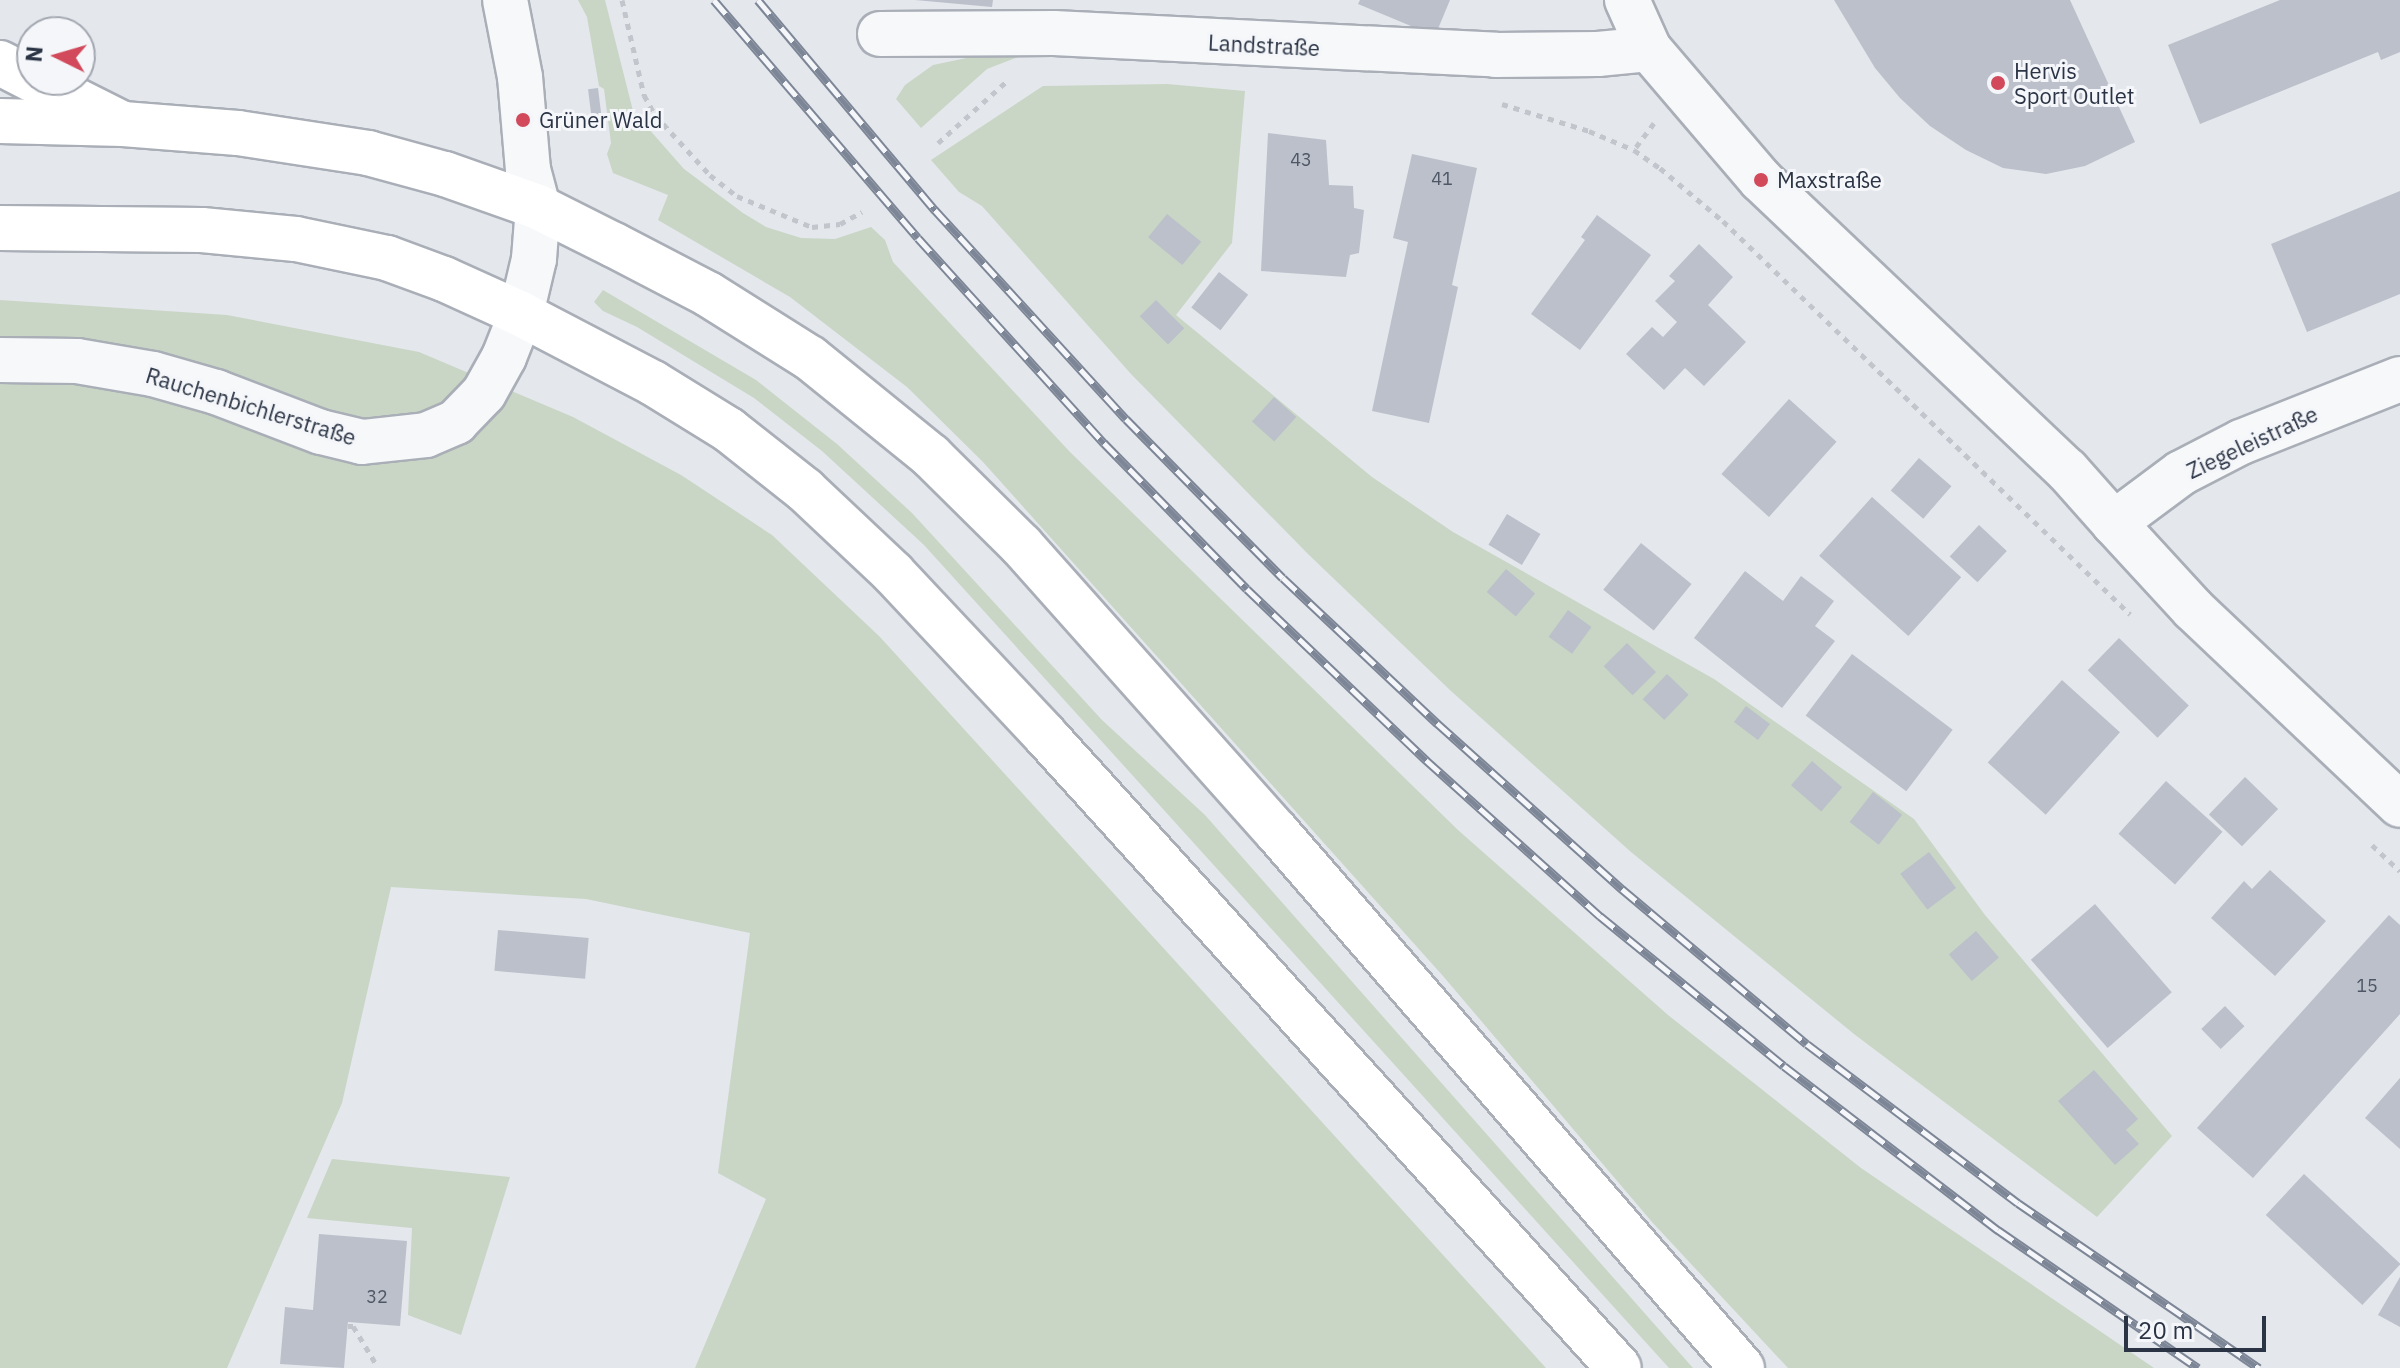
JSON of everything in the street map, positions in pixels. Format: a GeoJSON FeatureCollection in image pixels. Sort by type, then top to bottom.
{"type":"FeatureCollection","features":[{"type":"Feature","properties":{"kind":"main road"},"geometry":{"type":"LineString","coordinates":[[67,96],[123,124]]}},
{"type":"Feature","properties":{"kind":"main road"},"geometry":{"type":"LineString","coordinates":[[0,121],[123,124],[238,133],[368,153],[445,174],[538,207],[708,294],[778,336],[844,383],[931,456],[1021,545],[1226,775],[1742,1368]]}},
{"type":"Feature","properties":{"kind":"main road"},"geometry":{"type":"LineString","coordinates":[[0,228],[202,230],[296,239],[387,258],[444,279],[521,314],[653,383],[729,430],[765,456],[854,534],[1045,735],[1619,1368]]}},
{"type":"Feature","properties":{"kind":"street","name":"Rauchenbichlerstraße"},"geometry":{"type":"LineString","coordinates":[[0,360],[46,359],[128,368],[216,392],[321,432],[362,442],[385,441],[441,430],[471,410],[504,357],[521,314],[534,259],[538,207],[528,170],[520,77],[505,0]]}},
{"type":"Feature","properties":{"kind":"street"},"geometry":{"type":"LineString","coordinates":[[1627,0],[1649,49],[1761,180],[2067,470],[2193,609],[2400,805]]}},
{"type":"Feature","properties":{"kind":"street","name":"Landstraße"},"geometry":{"type":"LineString","coordinates":[[880,34],[1054,33],[1496,55],[1598,54],[1649,49]]}},
{"type":"Feature","properties":{"kind":"street","name":"Ziegeleistraße"},"geometry":{"type":"LineString","coordinates":[[2114,523],[2181,473],[2241,442],[2400,379]]}},
{"type":"Feature","properties":{"kind":"path"},"geometry":{"type":"LineString","coordinates":[[622,0],[644,95],[655,115],[710,175],[737,196],[812,227],[840,224],[862,212]]}},
{"type":"Feature","properties":{"kind":"path"},"geometry":{"type":"LineString","coordinates":[[1681,88],[1634,150],[1723,221],[2136,620]]}},
{"type":"Feature","properties":{"kind":"path"},"geometry":{"type":"LineString","coordinates":[[2367,841],[2400,871]]}},
{"type":"Feature","properties":{"kind":"path"},"geometry":{"type":"LineString","coordinates":[[348,1326],[353,1326],[376,1364]]}},
{"type":"Feature","properties":{"kind":"green space"},"geometry":{"type":"Polygon","coordinates":[[[578,0],[605,0],[633,111],[684,169],[766,227],[801,238],[835,239],[871,227],[885,240],[893,262],[1070,452],[1458,830],[1668,1015],[1861,1168],[2154,1368],[1788,1368],[1652,1222],[1443,976],[983,462],[907,387],[790,297],[658,220],[668,195],[613,173],[607,154],[611,143],[604,89],[599,86],[587,17],[578,0]]]}},
{"type":"Feature","properties":{"kind":"green space"},"geometry":{"type":"Polygon","coordinates":[[[1000,51],[1028,53],[987,69],[921,128],[896,99],[905,85],[933,65],[1000,51]]]}},
{"type":"Feature","properties":{"kind":"green space"},"geometry":{"type":"Polygon","coordinates":[[[1167,84],[1245,91],[1232,243],[1176,315],[1372,477],[1453,532],[1714,679],[1914,819],[1985,915],[2172,1136],[2097,1217],[1854,1034],[1631,852],[1451,691],[1308,554],[1131,374],[982,206],[959,192],[931,160],[1043,86],[1167,84]]]}},
{"type":"Feature","properties":{"kind":"green space"},"geometry":{"type":"Polygon","coordinates":[[[603,290],[756,380],[837,444],[912,513],[1102,720],[1205,815],[1693,1368],[1669,1368],[924,545],[822,451],[754,398],[637,327],[603,311],[594,302],[603,290]]]}},
{"type":"Feature","properties":{"kind":"green space"},"geometry":{"type":"Polygon","coordinates":[[[0,300],[227,315],[419,352],[573,417],[681,475],[772,535],[880,637],[1546,1368],[695,1368],[766,1199],[718,1173],[750,933],[586,899],[391,887],[342,1103],[227,1368],[0,1368],[0,300]]]}},
{"type":"Feature","properties":{"kind":"green space"},"geometry":{"type":"Polygon","coordinates":[[[332,1159],[510,1177],[461,1335],[408,1315],[412,1228],[307,1218],[332,1159]]]}},
{"type":"Feature","properties":{"kind":"building"},"geometry":{"type":"Polygon","coordinates":[[[915,0],[993,0],[992,7],[915,0]]]}},
{"type":"Feature","properties":{"kind":"building"},"geometry":{"type":"Polygon","coordinates":[[[1360,0],[1450,0],[1435,36],[1358,4],[1360,0]]]}},
{"type":"Feature","properties":{"kind":"building","name":"Hervis Sport Outlet"},"geometry":{"type":"Polygon","coordinates":[[[1834,0],[2070,0],[2135,142],[2085,166],[2046,174],[2003,168],[1966,150],[1930,126],[1900,98],[1875,68],[1834,0]]]}},
{"type":"Feature","properties":{"kind":"building"},"geometry":{"type":"Polygon","coordinates":[[[2280,0],[2400,0],[2400,52],[2381,60],[2378,52],[2200,124],[2168,45],[2280,0]]]}},
{"type":"Feature","properties":{"kind":"building"},"geometry":{"type":"Polygon","coordinates":[[[598,88],[602,123],[592,124],[588,89],[598,88]]]}},
{"type":"Feature","properties":{"kind":"building"},"geometry":{"type":"Polygon","coordinates":[[[1268,133],[1326,140],[1329,185],[1353,186],[1354,208],[1364,210],[1359,253],[1350,255],[1346,277],[1261,271],[1268,133]]]}},
{"type":"Feature","properties":{"kind":"building"},"geometry":{"type":"Polygon","coordinates":[[[1412,154],[1477,168],[1452,285],[1458,287],[1429,423],[1372,411],[1408,242],[1393,238],[1412,154]]]}},
{"type":"Feature","properties":{"kind":"building"},"geometry":{"type":"Polygon","coordinates":[[[2400,191],[2400,294],[2307,332],[2271,244],[2400,191]]]}},
{"type":"Feature","properties":{"kind":"building"},"geometry":{"type":"Polygon","coordinates":[[[1167,214],[1201,242],[1182,265],[1148,237],[1167,214]]]}},
{"type":"Feature","properties":{"kind":"building"},"geometry":{"type":"Polygon","coordinates":[[[1597,215],[1651,255],[1580,350],[1531,314],[1585,240],[1581,237],[1597,215]]]}},
{"type":"Feature","properties":{"kind":"building"},"geometry":{"type":"Polygon","coordinates":[[[1699,244],[1733,277],[1708,305],[1746,342],[1704,386],[1685,368],[1664,390],[1626,354],[1652,327],[1663,337],[1677,322],[1655,301],[1675,281],[1669,276],[1699,244]]]}},
{"type":"Feature","properties":{"kind":"building"},"geometry":{"type":"Polygon","coordinates":[[[1219,272],[1248,295],[1220,330],[1191,307],[1219,272]]]}},
{"type":"Feature","properties":{"kind":"building"},"geometry":{"type":"Polygon","coordinates":[[[1156,300],[1184,328],[1168,345],[1140,316],[1156,300]]]}},
{"type":"Feature","properties":{"kind":"building"},"geometry":{"type":"Polygon","coordinates":[[[1274,397],[1296,417],[1274,442],[1252,422],[1274,397]]]}},
{"type":"Feature","properties":{"kind":"building"},"geometry":{"type":"Polygon","coordinates":[[[1789,399],[1837,442],[1769,517],[1721,474],[1789,399]]]}},
{"type":"Feature","properties":{"kind":"building"},"geometry":{"type":"Polygon","coordinates":[[[1919,458],[1951,486],[1923,519],[1891,490],[1919,458]]]}},
{"type":"Feature","properties":{"kind":"building"},"geometry":{"type":"Polygon","coordinates":[[[1872,497],[1961,577],[1908,636],[1819,556],[1872,497]]]}},
{"type":"Feature","properties":{"kind":"building"},"geometry":{"type":"Polygon","coordinates":[[[1507,514],[1540,534],[1522,565],[1488,545],[1507,514]]]}},
{"type":"Feature","properties":{"kind":"building"},"geometry":{"type":"Polygon","coordinates":[[[1979,525],[2007,551],[1977,582],[1950,556],[1979,525]]]}},
{"type":"Feature","properties":{"kind":"building"},"geometry":{"type":"Polygon","coordinates":[[[1641,543],[1692,584],[1654,631],[1603,590],[1641,543]]]}},
{"type":"Feature","properties":{"kind":"building"},"geometry":{"type":"Polygon","coordinates":[[[1506,569],[1535,593],[1516,616],[1487,592],[1506,569]]]}},
{"type":"Feature","properties":{"kind":"building"},"geometry":{"type":"Polygon","coordinates":[[[1745,571],[1783,601],[1801,576],[1834,601],[1815,626],[1835,641],[1782,708],[1694,638],[1745,571]]]}},
{"type":"Feature","properties":{"kind":"building"},"geometry":{"type":"Polygon","coordinates":[[[1568,610],[1591,627],[1572,654],[1549,637],[1568,610]]]}},
{"type":"Feature","properties":{"kind":"building"},"geometry":{"type":"Polygon","coordinates":[[[2119,638],[2189,705],[2158,738],[2088,670],[2119,638]]]}},
{"type":"Feature","properties":{"kind":"building"},"geometry":{"type":"Polygon","coordinates":[[[1627,643],[1656,672],[1633,695],[1604,666],[1627,643]]]}},
{"type":"Feature","properties":{"kind":"building"},"geometry":{"type":"Polygon","coordinates":[[[1852,654],[1953,730],[1906,791],[1806,715],[1852,654]]]}},
{"type":"Feature","properties":{"kind":"building"},"geometry":{"type":"Polygon","coordinates":[[[1667,674],[1689,695],[1664,720],[1643,699],[1667,674]]]}},
{"type":"Feature","properties":{"kind":"building"},"geometry":{"type":"Polygon","coordinates":[[[2062,680],[2120,732],[2046,815],[1988,762],[2062,680]]]}},
{"type":"Feature","properties":{"kind":"building"},"geometry":{"type":"Polygon","coordinates":[[[1746,706],[1770,724],[1758,740],[1734,722],[1746,706]]]}},
{"type":"Feature","properties":{"kind":"building"},"geometry":{"type":"Polygon","coordinates":[[[1812,761],[1842,787],[1821,811],[1791,785],[1812,761]]]}},
{"type":"Feature","properties":{"kind":"building"},"geometry":{"type":"Polygon","coordinates":[[[2245,777],[2278,809],[2242,846],[2209,814],[2245,777]]]}},
{"type":"Feature","properties":{"kind":"building"},"geometry":{"type":"Polygon","coordinates":[[[2166,781],[2222,832],[2175,885],[2118,834],[2166,781]]]}},
{"type":"Feature","properties":{"kind":"building"},"geometry":{"type":"Polygon","coordinates":[[[1873,792],[1902,815],[1879,845],[1850,822],[1873,792]]]}},
{"type":"Feature","properties":{"kind":"building"},"geometry":{"type":"Polygon","coordinates":[[[1929,852],[1956,888],[1927,910],[1900,874],[1929,852]]]}},
{"type":"Feature","properties":{"kind":"building"},"geometry":{"type":"Polygon","coordinates":[[[2270,870],[2326,921],[2275,976],[2211,918],[2244,881],[2252,889],[2270,870]]]}},
{"type":"Feature","properties":{"kind":"building"},"geometry":{"type":"Polygon","coordinates":[[[2095,904],[2172,992],[2108,1048],[2031,960],[2095,904]]]}},
{"type":"Feature","properties":{"kind":"building"},"geometry":{"type":"Polygon","coordinates":[[[2389,915],[2400,925],[2400,1014],[2253,1178],[2197,1128],[2389,915]]]}},
{"type":"Feature","properties":{"kind":"building"},"geometry":{"type":"Polygon","coordinates":[[[498,930],[589,938],[585,979],[494,971],[498,930]]]}},
{"type":"Feature","properties":{"kind":"building"},"geometry":{"type":"Polygon","coordinates":[[[1976,931],[1999,957],[1972,981],[1949,955],[1976,931]]]}},
{"type":"Feature","properties":{"kind":"building"},"geometry":{"type":"Polygon","coordinates":[[[2225,1006],[2244,1026],[2221,1049],[2201,1029],[2225,1006]]]}},
{"type":"Feature","properties":{"kind":"building"},"geometry":{"type":"Polygon","coordinates":[[[2094,1070],[2138,1119],[2126,1130],[2139,1144],[2115,1165],[2058,1101],[2094,1070]]]}},
{"type":"Feature","properties":{"kind":"building"},"geometry":{"type":"Polygon","coordinates":[[[2400,1078],[2400,1149],[2365,1118],[2400,1078]]]}},
{"type":"Feature","properties":{"kind":"building"},"geometry":{"type":"Polygon","coordinates":[[[2304,1174],[2400,1264],[2362,1305],[2266,1215],[2304,1174]]]}},
{"type":"Feature","properties":{"kind":"building"},"geometry":{"type":"Polygon","coordinates":[[[319,1234],[407,1241],[400,1326],[348,1322],[344,1368],[280,1364],[285,1307],[313,1310],[319,1234]]]}},
{"type":"Feature","properties":{"kind":"building"},"geometry":{"type":"Polygon","coordinates":[[[2400,1277],[2400,1327],[2378,1315],[2400,1277]]]}},
{"type":"Feature","properties":{"kind":"railway"},"geometry":{"type":"LineString","coordinates":[[714,0],[918,238],[1104,443],[1247,589],[1426,760],[1600,916],[1784,1066],[1998,1230],[2198,1368]]}},
{"type":"Feature","properties":{"kind":"railway"},"geometry":{"type":"LineString","coordinates":[[758,0],[935,210],[1126,419],[1283,578],[1437,723],[1622,889],[1807,1044],[2018,1203],[2259,1368]]}},
{"type":"Feature","properties":{"kind":"place","name":"Hervis Sport Outlet"},"geometry":{"type":"Point","coordinates":[1998,83]}},
{"type":"Feature","properties":{"kind":"place","name":"Grüner Wald"},"geometry":{"type":"Point","coordinates":[523,120]}},
{"type":"Feature","properties":{"kind":"place","name":"Maxstraße"},"geometry":{"type":"Point","coordinates":[1761,180]}}]}
